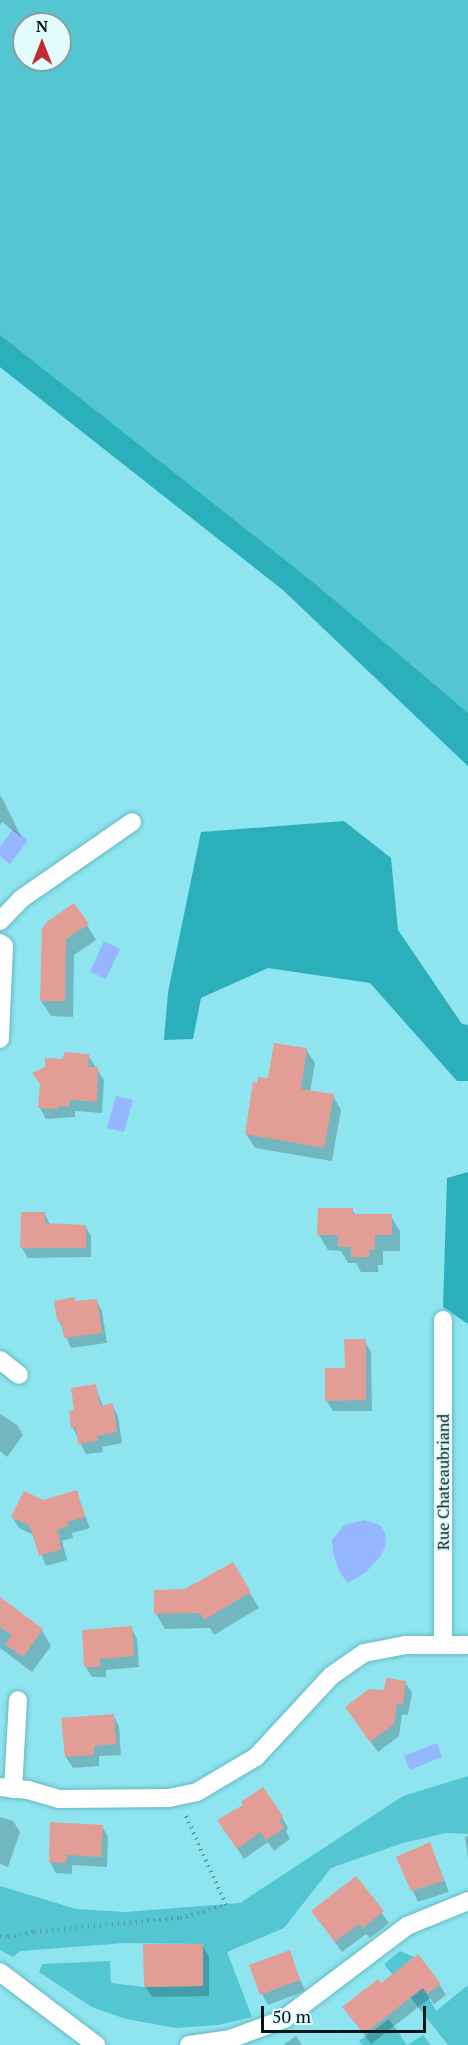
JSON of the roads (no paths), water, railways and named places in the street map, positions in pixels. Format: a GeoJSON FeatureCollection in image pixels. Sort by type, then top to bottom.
{"type":"FeatureCollection","features":[{"type":"Feature","properties":{"kind":"street"},"geometry":{"type":"LineString","coordinates":[[0,921],[21,899],[132,822]]}},
{"type":"Feature","properties":{"kind":"street"},"geometry":{"type":"LineString","coordinates":[[0,943],[4,946],[0,1040]]}},
{"type":"Feature","properties":{"kind":"street","name":"Rue Chateaubriand"},"geometry":{"type":"LineString","coordinates":[[442,1320],[443,1644]]}},
{"type":"Feature","properties":{"kind":"street"},"geometry":{"type":"LineString","coordinates":[[0,1360],[19,1374]]}},
{"type":"Feature","properties":{"kind":"street"},"geometry":{"type":"LineString","coordinates":[[18,1700],[7,1788],[28,1790],[59,1799],[181,1796],[197,1792],[256,1757],[331,1677],[364,1653],[406,1645],[468,1645]]}},
{"type":"Feature","properties":{"kind":"street"},"geometry":{"type":"LineString","coordinates":[[189,2045],[230,2039],[284,2019],[407,1926],[468,1901]]}},
{"type":"Feature","properties":{"kind":"street"},"geometry":{"type":"LineString","coordinates":[[0,1972],[96,2045]]}}]}
